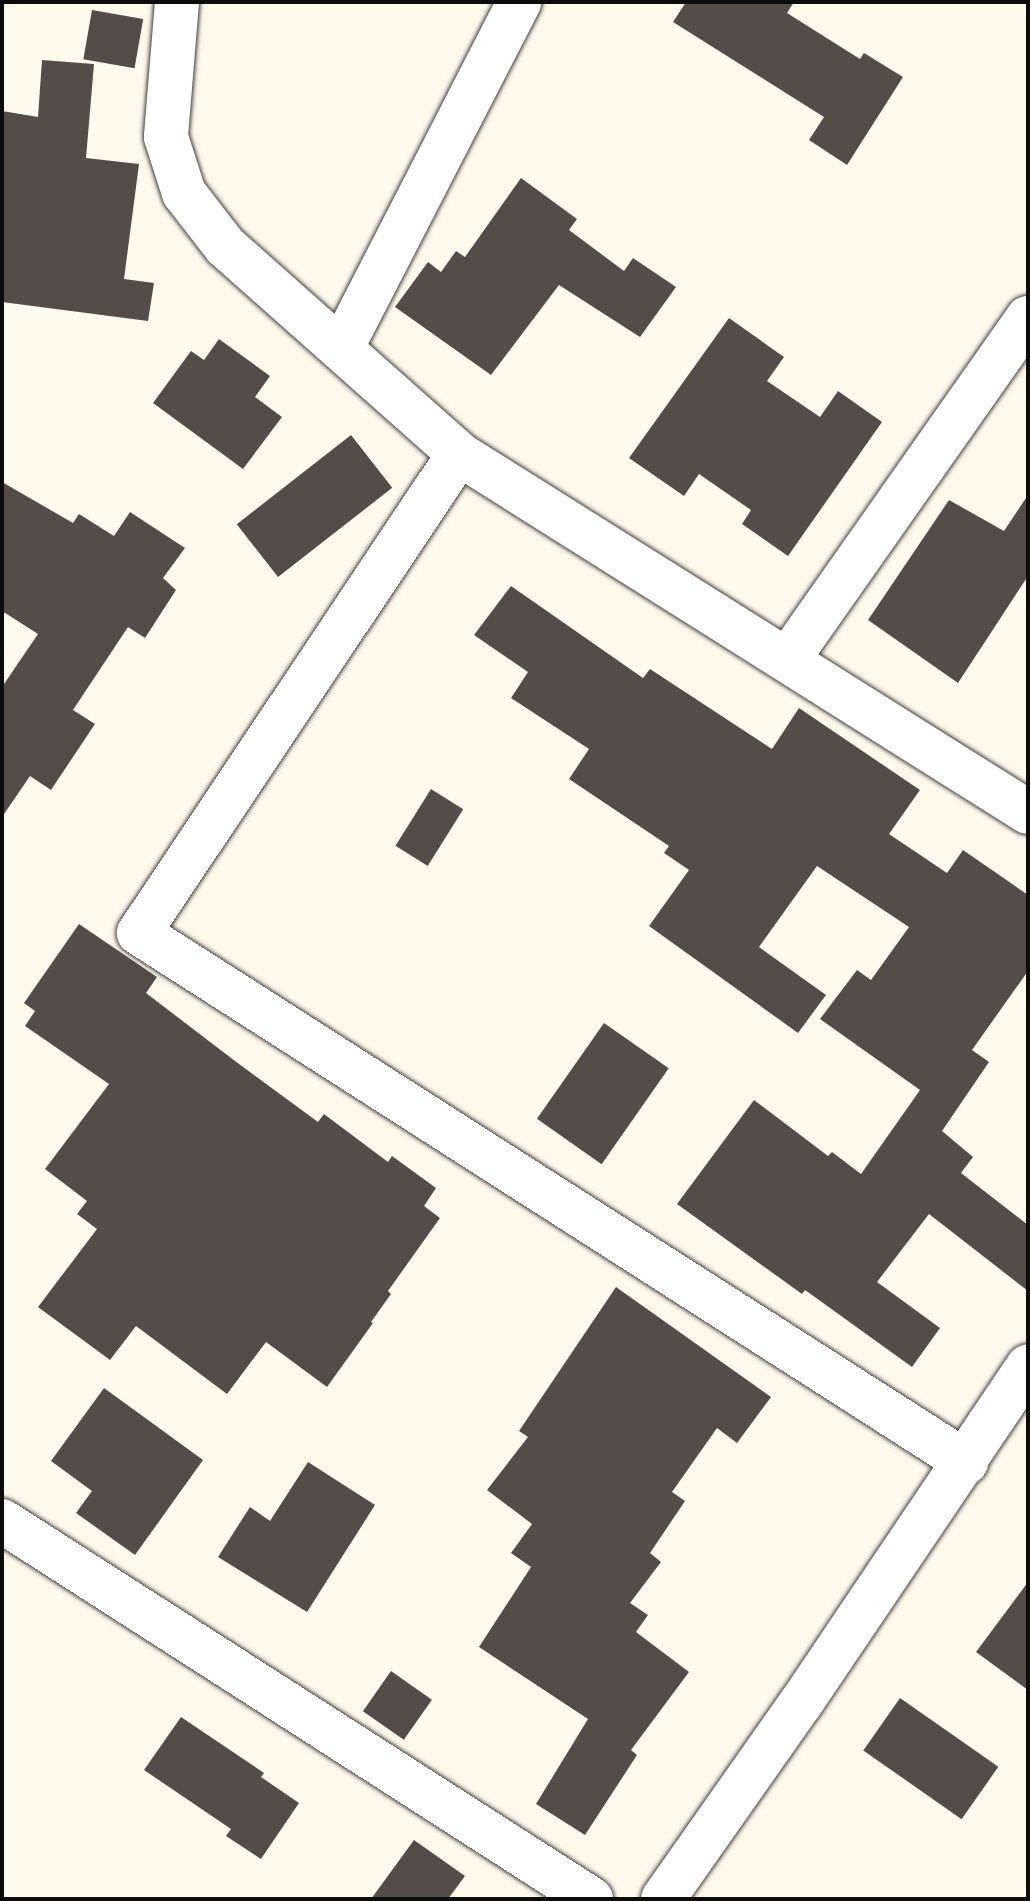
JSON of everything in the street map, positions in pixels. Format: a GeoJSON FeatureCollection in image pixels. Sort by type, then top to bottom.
{"type":"FeatureCollection","features":[{"type":"Feature","properties":{"kind":"street"},"geometry":{"type":"LineString","coordinates":[[177,2],[166,137],[184,193],[225,246],[459,454],[1028,812]]}},
{"type":"Feature","properties":{"kind":"street"},"geometry":{"type":"LineString","coordinates":[[342,347],[519,2]]}},
{"type":"Feature","properties":{"kind":"street"},"geometry":{"type":"LineString","coordinates":[[788,659],[1028,318]]}},
{"type":"Feature","properties":{"kind":"street"},"geometry":{"type":"LineString","coordinates":[[459,454],[139,933],[966,1462]]}},
{"type":"Feature","properties":{"kind":"street"},"geometry":{"type":"LineString","coordinates":[[663,1899],[966,1462],[1028,1366]]}},
{"type":"Feature","properties":{"kind":"street"},"geometry":{"type":"LineString","coordinates":[[2,1521],[591,1899]]}},
{"type":"Feature","properties":{"kind":"building"},"geometry":{"type":"Polygon","coordinates":[[[686,2],[794,2],[787,13],[860,59],[864,53],[903,77],[847,165],[809,140],[824,117],[673,22],[686,2]]]}},
{"type":"Feature","properties":{"kind":"building"},"geometry":{"type":"Polygon","coordinates":[[[92,10],[143,19],[135,68],[83,59],[92,10]]]}},
{"type":"Feature","properties":{"kind":"building"},"geometry":{"type":"Polygon","coordinates":[[[42,60],[94,64],[86,158],[139,164],[124,279],[154,283],[148,321],[2,302],[2,111],[38,117],[42,60]]]}},
{"type":"Feature","properties":{"kind":"building"},"geometry":{"type":"Polygon","coordinates":[[[521,178],[577,219],[569,230],[624,271],[633,258],[676,287],[640,337],[559,285],[491,375],[395,307],[428,262],[441,272],[456,251],[465,257],[521,178]]]}},
{"type":"Feature","properties":{"kind":"building"},"geometry":{"type":"Polygon","coordinates":[[[729,318],[784,357],[767,381],[820,417],[838,391],[882,422],[788,556],[742,524],[751,510],[699,474],[684,496],[629,458],[729,318]]]}},
{"type":"Feature","properties":{"kind":"building"},"geometry":{"type":"Polygon","coordinates":[[[219,339],[270,376],[255,397],[282,417],[243,469],[153,403],[191,351],[204,360],[219,339]]]}},
{"type":"Feature","properties":{"kind":"building"},"geometry":{"type":"Polygon","coordinates":[[[351,435],[392,488],[278,577],[237,524],[351,435]]]}},
{"type":"Feature","properties":{"kind":"building"},"geometry":{"type":"Polygon","coordinates":[[[2,482],[73,523],[79,514],[114,536],[130,512],[185,548],[163,578],[176,590],[145,638],[128,627],[73,710],[95,724],[51,790],[30,776],[2,817],[2,687],[38,634],[2,611],[2,482]]]}},
{"type":"Feature","properties":{"kind":"building"},"geometry":{"type":"Polygon","coordinates":[[[1028,495],[1028,576],[958,683],[868,620],[949,500],[1004,531],[1028,495]]]}},
{"type":"Feature","properties":{"kind":"building"},"geometry":{"type":"Polygon","coordinates":[[[511,586],[643,678],[650,669],[772,749],[799,708],[920,790],[889,834],[947,873],[963,850],[1028,895],[1028,971],[972,1050],[989,1062],[942,1131],[973,1157],[961,1173],[1028,1225],[1028,1291],[929,1214],[877,1282],[940,1328],[912,1367],[805,1290],[802,1294],[677,1204],[754,1100],[828,1156],[832,1152],[861,1174],[920,1090],[820,1019],[857,970],[871,980],[909,927],[817,866],[759,947],[826,995],[798,1033],[649,926],[689,870],[664,853],[669,846],[569,779],[589,749],[511,698],[528,672],[474,635],[511,586]]]}},
{"type":"Feature","properties":{"kind":"building"},"geometry":{"type":"Polygon","coordinates":[[[431,789],[463,809],[428,866],[395,846],[431,789]]]}},
{"type":"Feature","properties":{"kind":"building"},"geometry":{"type":"Polygon","coordinates":[[[79,924],[157,977],[146,993],[235,1061],[318,1122],[324,1114],[388,1162],[392,1156],[436,1188],[424,1206],[440,1218],[388,1291],[391,1294],[373,1323],[327,1387],[266,1342],[227,1394],[136,1326],[110,1360],[38,1307],[97,1229],[77,1214],[87,1201],[45,1169],[109,1084],[25,1026],[35,1011],[24,1003],[79,924]]]}},
{"type":"Feature","properties":{"kind":"building"},"geometry":{"type":"Polygon","coordinates":[[[604,1023],[669,1068],[602,1164],[537,1119],[604,1023]]]}},
{"type":"Feature","properties":{"kind":"building"},"geometry":{"type":"Polygon","coordinates":[[[616,1287],[771,1397],[737,1443],[717,1428],[672,1492],[685,1501],[650,1553],[661,1562],[630,1603],[648,1615],[636,1632],[689,1672],[631,1750],[637,1755],[585,1835],[536,1804],[588,1719],[479,1647],[531,1567],[511,1553],[532,1524],[487,1490],[528,1437],[519,1431],[616,1287]]]}},
{"type":"Feature","properties":{"kind":"building"},"geometry":{"type":"Polygon","coordinates":[[[104,1388],[203,1460],[135,1555],[76,1513],[92,1491],[51,1461],[104,1388]]]}},
{"type":"Feature","properties":{"kind":"building"},"geometry":{"type":"Polygon","coordinates":[[[308,1462],[375,1505],[307,1612],[218,1557],[250,1507],[270,1521],[308,1462]]]}},
{"type":"Feature","properties":{"kind":"building"},"geometry":{"type":"Polygon","coordinates":[[[1028,1582],[1028,1690],[976,1652],[1028,1582]]]}},
{"type":"Feature","properties":{"kind":"building"},"geometry":{"type":"Polygon","coordinates":[[[391,1671],[432,1700],[404,1740],[363,1711],[391,1671]]]}},
{"type":"Feature","properties":{"kind":"building"},"geometry":{"type":"Polygon","coordinates":[[[900,1698],[998,1767],[962,1819],[863,1750],[900,1698]]]}},
{"type":"Feature","properties":{"kind":"building"},"geometry":{"type":"Polygon","coordinates":[[[181,1717],[264,1773],[261,1777],[299,1803],[261,1859],[226,1836],[231,1829],[144,1770],[181,1717]]]}},
{"type":"Feature","properties":{"kind":"building"},"geometry":{"type":"Polygon","coordinates":[[[414,1840],[465,1876],[448,1899],[371,1899],[414,1840]]]}}]}
